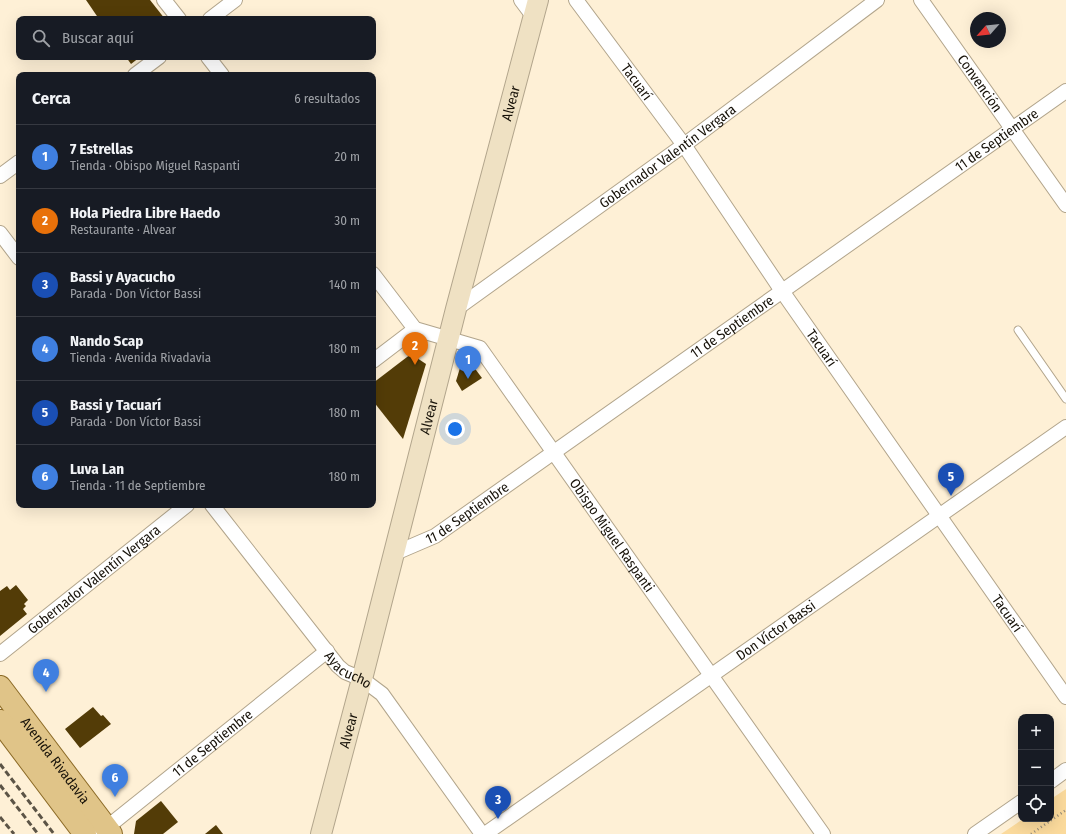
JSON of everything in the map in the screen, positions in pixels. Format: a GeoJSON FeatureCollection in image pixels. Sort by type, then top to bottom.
{"type":"FeatureCollection","features":[{"type":"Feature","properties":{"kind":"main road","name":"Avenida Rivadavia"},"geometry":{"type":"LineString","coordinates":[[0,687],[105,832]]}},
{"type":"Feature","properties":{"kind":"main road","name":"Avenida Rivadavia"},"geometry":{"type":"LineString","coordinates":[[0,721],[85,834]]}},
{"type":"Feature","properties":{"kind":"street"},"geometry":{"type":"LineString","coordinates":[[164,0],[177,16]]}},
{"type":"Feature","properties":{"kind":"street"},"geometry":{"type":"LineString","coordinates":[[214,16],[235,0]]}},
{"type":"Feature","properties":{"kind":"street"},"geometry":{"type":"LineString","coordinates":[[520,0],[536,8]]}},
{"type":"Feature","properties":{"kind":"street","name":"Tacuarí"},"geometry":{"type":"LineString","coordinates":[[576,0],[684,145],[782,290],[1066,697]]}},
{"type":"Feature","properties":{"kind":"street","name":"Gobernador Valentín Vergara"},"geometry":{"type":"LineString","coordinates":[[456,309],[684,145],[877,0]]}},
{"type":"Feature","properties":{"kind":"street","name":"Convención"},"geometry":{"type":"LineString","coordinates":[[921,0],[1066,205]]}},
{"type":"Feature","properties":{"kind":"street","name":"Alvear"},"geometry":{"type":"LineString","coordinates":[[321,834],[456,309],[536,8]]}},
{"type":"Feature","properties":{"kind":"street"},"geometry":{"type":"LineString","coordinates":[[139,72],[155,60]]}},
{"type":"Feature","properties":{"kind":"street"},"geometry":{"type":"LineString","coordinates":[[210,60],[220,72]]}},
{"type":"Feature","properties":{"kind":"street","name":"11 de Septiembre"},"geometry":{"type":"LineString","coordinates":[[393,554],[435,536],[1066,91]]}},
{"type":"Feature","properties":{"kind":"street"},"geometry":{"type":"LineString","coordinates":[[0,176],[16,164]]}},
{"type":"Feature","properties":{"kind":"street"},"geometry":{"type":"LineString","coordinates":[[0,233],[16,254]]}},
{"type":"Feature","properties":{"kind":"street"},"geometry":{"type":"LineString","coordinates":[[376,278],[415,329],[376,359]]}},
{"type":"Feature","properties":{"kind":"street","name":"Obispo Miguel Raspanti"},"geometry":{"type":"LineString","coordinates":[[415,329],[480,348],[823,834]]}},
{"type":"Feature","properties":{"kind":"street","name":"Don Víctor Bassi"},"geometry":{"type":"LineString","coordinates":[[484,834],[1066,427]]}},
{"type":"Feature","properties":{"kind":"street","name":"Gobernador Valentín Vergara"},"geometry":{"type":"LineString","coordinates":[[0,654],[183,508]]}},
{"type":"Feature","properties":{"kind":"street","name":"Ayacucho"},"geometry":{"type":"LineString","coordinates":[[214,508],[338,666],[345,672],[362,679],[382,694],[484,834]]}},
{"type":"Feature","properties":{"kind":"street","name":"11 de Septiembre"},"geometry":{"type":"LineString","coordinates":[[105,832],[327,651]]}},
{"type":"Feature","properties":{"kind":"street"},"geometry":{"type":"LineString","coordinates":[[1054,779],[1066,770]]}},
{"type":"Feature","properties":{"kind":"street"},"geometry":{"type":"LineString","coordinates":[[975,834],[1018,804]]}},
{"type":"Feature","properties":{"kind":"lane"},"geometry":{"type":"LineString","coordinates":[[1018,330],[1066,399]]}},
{"type":"Feature","properties":{"kind":"path"},"geometry":{"type":"LineString","coordinates":[[1031,834],[1066,810]]}},
{"type":"Feature","properties":{"kind":"shaded area"},"geometry":{"type":"Polygon","coordinates":[[[1066,789],[1066,834],[1001,834],[1019,822],[1054,822],[1054,797],[1066,789]]]}},
{"type":"Feature","properties":{"kind":"building"},"geometry":{"type":"Polygon","coordinates":[[[86,0],[150,0],[163,16],[97,16],[86,0]]]}},
{"type":"Feature","properties":{"kind":"building"},"geometry":{"type":"Polygon","coordinates":[[[128,60],[136,60],[131,64],[128,60]]]}},
{"type":"Feature","properties":{"kind":"building"},"geometry":{"type":"Polygon","coordinates":[[[411,354],[426,364],[403,439],[376,405],[376,381],[411,354]]]}},
{"type":"Feature","properties":{"kind":"building"},"geometry":{"type":"Polygon","coordinates":[[[473,366],[482,378],[462,391],[456,381],[460,368],[473,366]]]}},
{"type":"Feature","properties":{"kind":"building"},"geometry":{"type":"Polygon","coordinates":[[[16,585],[28,600],[24,604],[26,606],[23,609],[27,614],[0,636],[0,591],[7,586],[10,590],[16,585]]]}},
{"type":"Feature","properties":{"kind":"building"},"geometry":{"type":"Polygon","coordinates":[[[93,707],[111,724],[80,748],[65,729],[93,707]]]}},
{"type":"Feature","properties":{"kind":"building"},"geometry":{"type":"Polygon","coordinates":[[[161,801],[178,822],[163,834],[134,834],[136,821],[161,801]]]}},
{"type":"Feature","properties":{"kind":"building"},"geometry":{"type":"Polygon","coordinates":[[[216,825],[223,834],[205,834],[216,825]]]}},
{"type":"Feature","properties":{"kind":"railway"},"geometry":{"type":"LineString","coordinates":[[0,764],[54,834]]}},
{"type":"Feature","properties":{"kind":"railway"},"geometry":{"type":"LineString","coordinates":[[0,785],[38,834]]}},
{"type":"Feature","properties":{"kind":"railway"},"geometry":{"type":"LineString","coordinates":[[0,817],[14,834]]}},
{"type":"Feature","properties":{"kind":"place","name":"Hola Piedra Libre Haedo"},"geometry":{"type":"Point","coordinates":[415,365]}},
{"type":"Feature","properties":{"kind":"place","name":"7 Estrellas"},"geometry":{"type":"Point","coordinates":[468,379]}},
{"type":"Feature","properties":{"kind":"place","name":"Bassi y Tacuarí"},"geometry":{"type":"Point","coordinates":[951,496]}},
{"type":"Feature","properties":{"kind":"place","name":"Nando Scap"},"geometry":{"type":"Point","coordinates":[46,692]}},
{"type":"Feature","properties":{"kind":"place","name":"Luva Lan"},"geometry":{"type":"Point","coordinates":[115,797]}},
{"type":"Feature","properties":{"kind":"place","name":"Bassi y Ayacucho"},"geometry":{"type":"Point","coordinates":[498,819]}}]}
